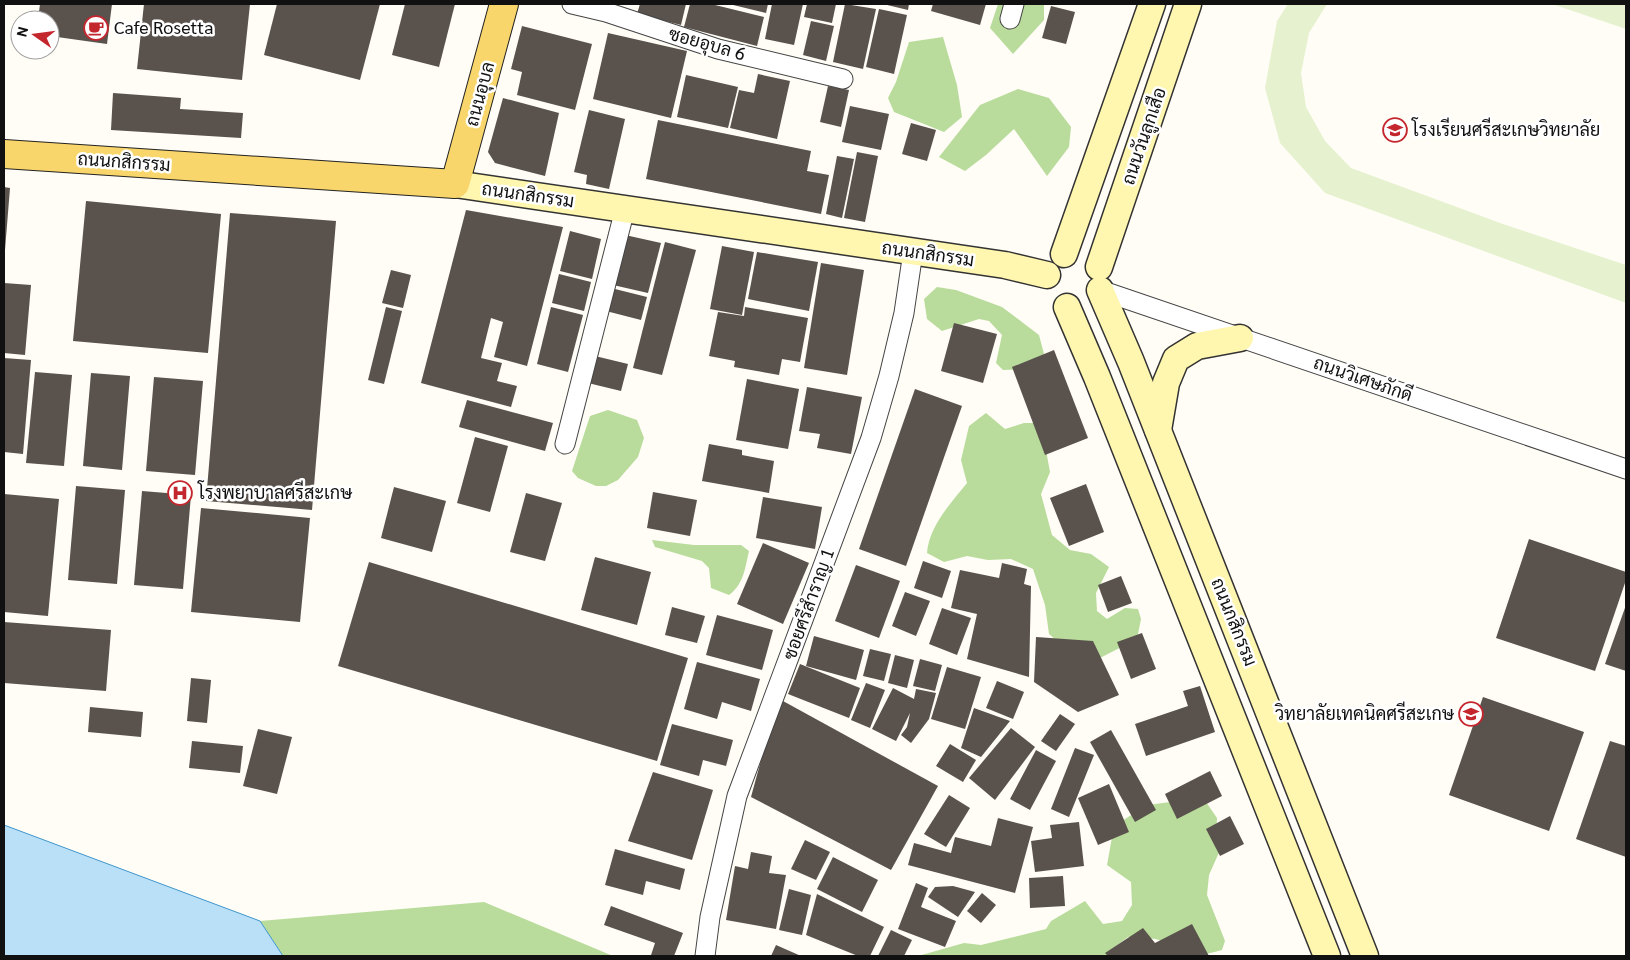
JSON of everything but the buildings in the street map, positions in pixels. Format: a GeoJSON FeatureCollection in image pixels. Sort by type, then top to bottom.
{"type":"FeatureCollection","features":[{"type":"Feature","properties":{"kind":"main road","name":"ถนนอุบล"},"geometry":{"type":"LineString","coordinates":[[455,184],[504,4]]}},
{"type":"Feature","properties":{"kind":"main road","name":"ถนนวันลูกเสือ"},"geometry":{"type":"LineString","coordinates":[[1064,254],[1152,4]]}},
{"type":"Feature","properties":{"kind":"main road","name":"ถนนวันลูกเสือ"},"geometry":{"type":"LineString","coordinates":[[1099,279],[1188,4]]}},
{"type":"Feature","properties":{"kind":"main road","name":"ถนนกสิกรรม"},"geometry":{"type":"LineString","coordinates":[[4,154],[455,184],[1005,265],[1047,275]]}},
{"type":"Feature","properties":{"kind":"main road"},"geometry":{"type":"LineString","coordinates":[[1072,252],[1088,256],[1094,260],[1099,279],[1090,302],[1083,306],[1067,307],[1051,295],[1046,282],[1047,275],[1052,262],[1064,254],[1072,252]]}},
{"type":"Feature","properties":{"kind":"main road","name":"ถนนกสิกรรม"},"geometry":{"type":"LineString","coordinates":[[1099,279],[1365,956]]}},
{"type":"Feature","properties":{"kind":"main road","name":"ถนนกสิกรรม"},"geometry":{"type":"LineString","coordinates":[[1067,307],[1327,956]]}},
{"type":"Feature","properties":{"kind":"main road"},"geometry":{"type":"LineString","coordinates":[[1158,430],[1166,383],[1176,359],[1197,346],[1240,338]]}},
{"type":"Feature","properties":{"kind":"main road"},"geometry":{"type":"LineString","coordinates":[[1097,378],[1131,362]]}},
{"type":"Feature","properties":{"kind":"street","name":"ซอยอุบล 6"},"geometry":{"type":"LineString","coordinates":[[572,4],[606,12],[718,49],[843,79]]}},
{"type":"Feature","properties":{"kind":"street"},"geometry":{"type":"LineString","coordinates":[[564,444],[625,209]]}},
{"type":"Feature","properties":{"kind":"street","name":"ซอยศรีสำราญ 1"},"geometry":{"type":"LineString","coordinates":[[704,956],[710,917],[738,796],[871,438],[889,376],[904,313],[913,252]]}},
{"type":"Feature","properties":{"kind":"street","name":"ถนนวิเศษภักดี"},"geometry":{"type":"LineString","coordinates":[[1099,279],[1240,338],[1626,469]]}},
{"type":"Feature","properties":{"kind":"green space"},"geometry":{"type":"Polygon","coordinates":[[[998,4],[1044,4],[1044,20],[1013,54],[990,28],[998,4]]]}},
{"type":"Feature","properties":{"kind":"green space"},"geometry":{"type":"Polygon","coordinates":[[[1288,4],[1327,4],[1309,33],[1301,73],[1306,107],[1325,141],[1351,168],[1503,224],[1626,265],[1626,303],[1325,193],[1280,143],[1265,88],[1277,21],[1288,4]]]}},
{"type":"Feature","properties":{"kind":"green space"},"geometry":{"type":"Polygon","coordinates":[[[1552,4],[1626,4],[1626,29],[1552,4]]]}},
{"type":"Feature","properties":{"kind":"green space"},"geometry":{"type":"Polygon","coordinates":[[[943,37],[957,85],[962,117],[944,132],[894,112],[888,98],[896,82],[909,42],[943,37]]]}},
{"type":"Feature","properties":{"kind":"green space"},"geometry":{"type":"Polygon","coordinates":[[[1018,89],[1049,98],[1071,127],[1069,147],[1047,176],[1014,129],[986,155],[965,171],[939,157],[980,105],[1018,89]]]}},
{"type":"Feature","properties":{"kind":"green space"},"geometry":{"type":"Polygon","coordinates":[[[937,287],[956,290],[1002,307],[1039,335],[1044,354],[1031,369],[1003,370],[996,363],[1002,335],[989,321],[979,319],[942,331],[927,319],[924,299],[937,287]]]}},
{"type":"Feature","properties":{"kind":"green space"},"geometry":{"type":"Polygon","coordinates":[[[608,410],[637,420],[644,438],[638,457],[618,480],[606,486],[596,486],[578,478],[572,471],[590,416],[608,410]]]}},
{"type":"Feature","properties":{"kind":"green space"},"geometry":{"type":"Polygon","coordinates":[[[986,413],[1005,429],[1024,423],[1041,423],[1050,472],[1041,494],[1052,535],[1070,550],[1091,554],[1109,567],[1096,593],[1097,611],[1107,619],[1125,608],[1138,609],[1141,619],[1137,639],[1100,658],[1064,647],[1049,634],[1045,605],[1033,569],[1011,559],[988,560],[967,556],[944,562],[927,553],[936,524],[967,483],[961,460],[969,426],[986,413]]]}},
{"type":"Feature","properties":{"kind":"green space"},"geometry":{"type":"Polygon","coordinates":[[[652,540],[694,545],[741,545],[749,551],[741,581],[729,595],[711,588],[709,568],[702,561],[655,547],[652,540]]]}},
{"type":"Feature","properties":{"kind":"green space"},"geometry":{"type":"Polygon","coordinates":[[[1186,800],[1206,802],[1217,818],[1216,838],[1221,848],[1209,875],[1207,895],[1225,941],[1222,950],[1195,954],[1183,951],[1159,940],[1128,937],[1112,949],[1113,956],[918,956],[964,943],[981,945],[1046,929],[1051,921],[1085,901],[1103,924],[1122,921],[1132,905],[1131,882],[1107,865],[1114,826],[1147,805],[1186,800]]]}},
{"type":"Feature","properties":{"kind":"green space"},"geometry":{"type":"Polygon","coordinates":[[[484,902],[613,956],[283,956],[260,921],[484,902]]]}},
{"type":"Feature","properties":{"kind":"water"},"geometry":{"type":"Polygon","coordinates":[[[4,825],[260,921],[283,956],[4,956],[4,825]]]}},
{"type":"Feature","properties":{"kind":"place","name":"Cafe Rosetta"},"geometry":{"type":"Point","coordinates":[96,28]}},
{"type":"Feature","properties":{"kind":"place","name":"โรงเรียนศรีสะเกษวิทยาลัย"},"geometry":{"type":"Point","coordinates":[1395,130]}},
{"type":"Feature","properties":{"kind":"place","name":"โรงพยาบาลศรีสะเกษ"},"geometry":{"type":"Point","coordinates":[180,493]}},
{"type":"Feature","properties":{"kind":"place","name":"วิทยาลัยเทคนิคศรีสะเกษ"},"geometry":{"type":"Point","coordinates":[1471,714]}}]}
